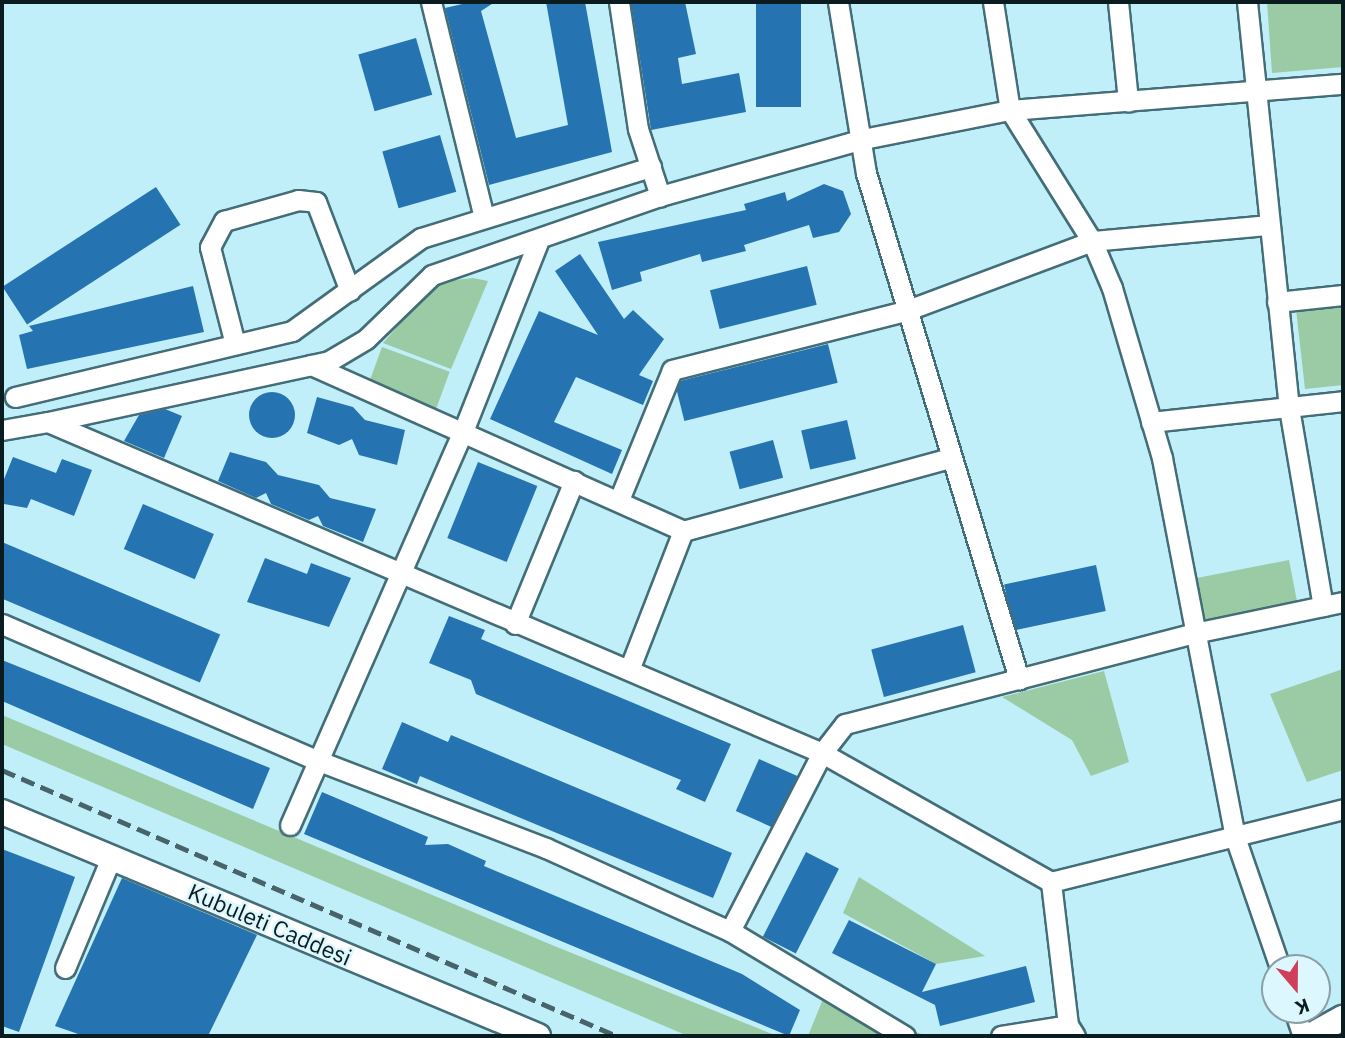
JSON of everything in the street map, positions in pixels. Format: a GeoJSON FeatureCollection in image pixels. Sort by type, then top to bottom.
{"type":"FeatureCollection","features":[{"type":"Feature","properties":{"kind":"street"},"geometry":{"type":"LineString","coordinates":[[431,2],[484,217]]}},
{"type":"Feature","properties":{"kind":"street"},"geometry":{"type":"LineString","coordinates":[[619,2],[651,167],[660,196]]}},
{"type":"Feature","properties":{"kind":"street"},"geometry":{"type":"LineString","coordinates":[[838,2],[863,139],[866,173],[949,458],[1019,679]]}},
{"type":"Feature","properties":{"kind":"street"},"geometry":{"type":"LineString","coordinates":[[993,2],[1010,110],[1092,240],[1151,422],[1199,632],[1235,837],[1275,954]]}},
{"type":"Feature","properties":{"kind":"street"},"geometry":{"type":"LineString","coordinates":[[1118,2],[1128,101]]}},
{"type":"Feature","properties":{"kind":"street"},"geometry":{"type":"LineString","coordinates":[[1247,2],[1289,408],[1323,607]]}},
{"type":"Feature","properties":{"kind":"street"},"geometry":{"type":"LineString","coordinates":[[2,430],[311,365],[366,339],[432,275],[538,242],[660,196],[863,139],[1010,110],[1343,84]]}},
{"type":"Feature","properties":{"kind":"street"},"geometry":{"type":"LineString","coordinates":[[15,397],[292,331],[421,238],[651,167]]}},
{"type":"Feature","properties":{"kind":"street"},"geometry":{"type":"LineString","coordinates":[[235,344],[210,247],[224,221],[298,200],[316,202],[350,291]]}},
{"type":"Feature","properties":{"kind":"street"},"geometry":{"type":"LineString","coordinates":[[620,500],[672,370],[905,311],[1092,240],[1268,225]]}},
{"type":"Feature","properties":{"kind":"street"},"geometry":{"type":"LineString","coordinates":[[290,825],[462,434],[538,242]]}},
{"type":"Feature","properties":{"kind":"street"},"geometry":{"type":"LineString","coordinates":[[1277,302],[1343,295]]}},
{"type":"Feature","properties":{"kind":"street"},"geometry":{"type":"LineString","coordinates":[[311,365],[462,434],[620,500],[683,531],[949,458]]}},
{"type":"Feature","properties":{"kind":"street"},"geometry":{"type":"LineString","coordinates":[[1151,422],[1343,401]]}},
{"type":"Feature","properties":{"kind":"street"},"geometry":{"type":"LineString","coordinates":[[48,422],[398,576],[629,670],[822,753],[1051,882],[1343,809]]}},
{"type":"Feature","properties":{"kind":"street"},"geometry":{"type":"LineString","coordinates":[[515,624],[574,481]]}},
{"type":"Feature","properties":{"kind":"street"},"geometry":{"type":"LineString","coordinates":[[629,670],[683,531]]}},
{"type":"Feature","properties":{"kind":"street"},"geometry":{"type":"LineString","coordinates":[[730,931],[822,753],[845,724],[1199,632],[1343,602]]}},
{"type":"Feature","properties":{"kind":"street"},"geometry":{"type":"LineString","coordinates":[[2,624],[319,761],[546,848],[730,931],[905,1036]]}},
{"type":"Feature","properties":{"kind":"street","name":"Kubuleti Caddesi"},"geometry":{"type":"LineString","coordinates":[[2,812],[500,1028],[538,1036]]}},
{"type":"Feature","properties":{"kind":"street"},"geometry":{"type":"LineString","coordinates":[[65,968],[111,858]]}},
{"type":"Feature","properties":{"kind":"street"},"geometry":{"type":"LineString","coordinates":[[1001,1036],[1072,1031],[1051,882]]}},
{"type":"Feature","properties":{"kind":"street"},"geometry":{"type":"LineString","coordinates":[[1310,1036],[1343,1018]]}},
{"type":"Feature","properties":{"kind":"green space"},"geometry":{"type":"Polygon","coordinates":[[[1267,2],[1343,2],[1343,67],[1272,73],[1267,2]]]}},
{"type":"Feature","properties":{"kind":"green space"},"geometry":{"type":"Polygon","coordinates":[[[473,278],[488,281],[451,369],[383,343],[427,293],[445,281],[473,278]]]}},
{"type":"Feature","properties":{"kind":"green space"},"geometry":{"type":"Polygon","coordinates":[[[1343,304],[1343,385],[1305,389],[1296,309],[1343,304]]]}},
{"type":"Feature","properties":{"kind":"green space"},"geometry":{"type":"Polygon","coordinates":[[[382,347],[450,372],[436,408],[369,384],[382,347]]]}},
{"type":"Feature","properties":{"kind":"green space"},"geometry":{"type":"Polygon","coordinates":[[[1289,560],[1298,606],[1201,625],[1192,579],[1289,560]]]}},
{"type":"Feature","properties":{"kind":"green space"},"geometry":{"type":"Polygon","coordinates":[[[1343,669],[1343,770],[1307,782],[1270,694],[1343,669]]]}},
{"type":"Feature","properties":{"kind":"green space"},"geometry":{"type":"Polygon","coordinates":[[[1104,671],[1129,762],[1091,776],[1072,740],[1002,697],[1104,671]]]}},
{"type":"Feature","properties":{"kind":"green space"},"geometry":{"type":"Polygon","coordinates":[[[2,715],[777,1036],[688,1036],[2,744],[2,715]]]}},
{"type":"Feature","properties":{"kind":"green space"},"geometry":{"type":"Polygon","coordinates":[[[859,877],[985,956],[936,964],[843,913],[859,877]]]}},
{"type":"Feature","properties":{"kind":"green space"},"geometry":{"type":"Polygon","coordinates":[[[823,999],[927,1036],[808,1036],[823,999]]]}},
{"type":"Feature","properties":{"kind":"building"},"geometry":{"type":"Polygon","coordinates":[[[471,2],[495,2],[481,11],[516,138],[568,125],[546,2],[585,2],[612,152],[489,185],[445,8],[471,2]]]}},
{"type":"Feature","properties":{"kind":"building"},"geometry":{"type":"Polygon","coordinates":[[[631,2],[685,2],[696,54],[678,58],[682,84],[739,73],[746,112],[651,130],[631,2]]]}},
{"type":"Feature","properties":{"kind":"building"},"geometry":{"type":"Polygon","coordinates":[[[756,2],[801,2],[801,107],[756,107],[756,2]]]}},
{"type":"Feature","properties":{"kind":"building"},"geometry":{"type":"Polygon","coordinates":[[[416,38],[432,95],[375,111],[358,55],[416,38]]]}},
{"type":"Feature","properties":{"kind":"building"},"geometry":{"type":"Polygon","coordinates":[[[440,135],[456,192],[399,208],[382,152],[440,135]]]}},
{"type":"Feature","properties":{"kind":"building"},"geometry":{"type":"Polygon","coordinates":[[[824,184],[843,191],[851,214],[839,232],[813,238],[809,225],[744,245],[746,251],[702,262],[700,254],[640,272],[642,281],[612,290],[598,242],[746,210],[744,204],[785,192],[787,201],[824,184]]]}},
{"type":"Feature","properties":{"kind":"building"},"geometry":{"type":"Polygon","coordinates":[[[156,187],[181,225],[27,324],[3,287],[156,187]]]}},
{"type":"Feature","properties":{"kind":"building"},"geometry":{"type":"Polygon","coordinates":[[[580,254],[624,319],[633,310],[664,339],[639,375],[653,381],[643,405],[576,377],[554,422],[622,450],[612,474],[490,419],[539,311],[598,335],[555,271],[580,254]]]}},
{"type":"Feature","properties":{"kind":"building"},"geometry":{"type":"Polygon","coordinates":[[[807,266],[817,305],[720,329],[710,290],[807,266]]]}},
{"type":"Feature","properties":{"kind":"building"},"geometry":{"type":"Polygon","coordinates":[[[193,286],[204,332],[27,369],[19,335],[33,331],[29,326],[193,286]]]}},
{"type":"Feature","properties":{"kind":"building"},"geometry":{"type":"Polygon","coordinates":[[[828,344],[838,383],[684,421],[675,382],[828,344]]]}},
{"type":"Feature","properties":{"kind":"building"},"geometry":{"type":"Polygon","coordinates":[[[272,392],[288,399],[295,415],[288,431],[272,438],[256,431],[249,415],[256,399],[272,392]]]}},
{"type":"Feature","properties":{"kind":"building"},"geometry":{"type":"Polygon","coordinates":[[[317,397],[353,407],[365,420],[405,430],[397,465],[359,455],[352,439],[339,445],[307,433],[317,397]]]}},
{"type":"Feature","properties":{"kind":"building"},"geometry":{"type":"Polygon","coordinates":[[[165,409],[182,416],[164,458],[124,441],[139,415],[165,409]]]}},
{"type":"Feature","properties":{"kind":"building"},"geometry":{"type":"Polygon","coordinates":[[[847,420],[856,459],[810,470],[801,431],[847,420]]]}},
{"type":"Feature","properties":{"kind":"building"},"geometry":{"type":"Polygon","coordinates":[[[773,440],[783,478],[740,489],[730,452],[773,440]]]}},
{"type":"Feature","properties":{"kind":"building"},"geometry":{"type":"Polygon","coordinates":[[[230,452],[266,462],[278,475],[319,485],[330,498],[376,509],[363,542],[323,526],[318,516],[309,520],[271,504],[266,493],[256,498],[218,481],[230,452]]]}},
{"type":"Feature","properties":{"kind":"building"},"geometry":{"type":"Polygon","coordinates":[[[13,457],[56,473],[62,459],[92,470],[74,516],[31,499],[27,508],[4,504],[2,484],[13,457]]]}},
{"type":"Feature","properties":{"kind":"building"},"geometry":{"type":"Polygon","coordinates":[[[478,462],[537,486],[507,562],[447,538],[478,462]]]}},
{"type":"Feature","properties":{"kind":"building"},"geometry":{"type":"Polygon","coordinates":[[[143,504],[214,534],[195,579],[124,549],[143,504]]]}},
{"type":"Feature","properties":{"kind":"building"},"geometry":{"type":"Polygon","coordinates":[[[2,542],[220,635],[200,682],[2,598],[2,542]]]}},
{"type":"Feature","properties":{"kind":"building"},"geometry":{"type":"Polygon","coordinates":[[[265,558],[307,574],[311,563],[351,578],[329,627],[247,602],[265,558]]]}},
{"type":"Feature","properties":{"kind":"building"},"geometry":{"type":"Polygon","coordinates":[[[1096,565],[1106,611],[1014,631],[1004,585],[1096,565]]]}},
{"type":"Feature","properties":{"kind":"building"},"geometry":{"type":"Polygon","coordinates":[[[449,616],[485,630],[481,639],[731,744],[705,802],[676,789],[681,780],[476,694],[471,680],[429,663],[449,616]]]}},
{"type":"Feature","properties":{"kind":"building"},"geometry":{"type":"Polygon","coordinates":[[[963,625],[976,672],[884,697],[871,650],[963,625]]]}},
{"type":"Feature","properties":{"kind":"building"},"geometry":{"type":"Polygon","coordinates":[[[2,660],[270,768],[253,809],[2,701],[2,660]]]}},
{"type":"Feature","properties":{"kind":"building"},"geometry":{"type":"Polygon","coordinates":[[[402,722],[448,742],[451,735],[732,853],[713,898],[420,776],[417,784],[382,769],[402,722]]]}},
{"type":"Feature","properties":{"kind":"building"},"geometry":{"type":"Polygon","coordinates":[[[759,759],[797,776],[774,828],[736,811],[759,759]]]}},
{"type":"Feature","properties":{"kind":"building"},"geometry":{"type":"Polygon","coordinates":[[[322,792],[428,837],[425,845],[448,844],[486,861],[484,866],[742,974],[800,1010],[789,1036],[304,834],[322,792]]]}},
{"type":"Feature","properties":{"kind":"building"},"geometry":{"type":"Polygon","coordinates":[[[2,849],[75,877],[19,1032],[2,1026],[2,849]]]}},
{"type":"Feature","properties":{"kind":"building"},"geometry":{"type":"Polygon","coordinates":[[[806,852],[839,869],[796,953],[763,937],[806,852]]]}},
{"type":"Feature","properties":{"kind":"building"},"geometry":{"type":"Polygon","coordinates":[[[122,878],[257,935],[208,1036],[84,1036],[55,1026],[122,878]]]}},
{"type":"Feature","properties":{"kind":"building"},"geometry":{"type":"Polygon","coordinates":[[[849,920],[936,964],[922,992],[1026,966],[1035,1002],[940,1026],[935,1005],[832,953],[849,920]]]}},
{"type":"Feature","properties":{"kind":"railway"},"geometry":{"type":"LineString","coordinates":[[2,770],[617,1036]]}}]}
